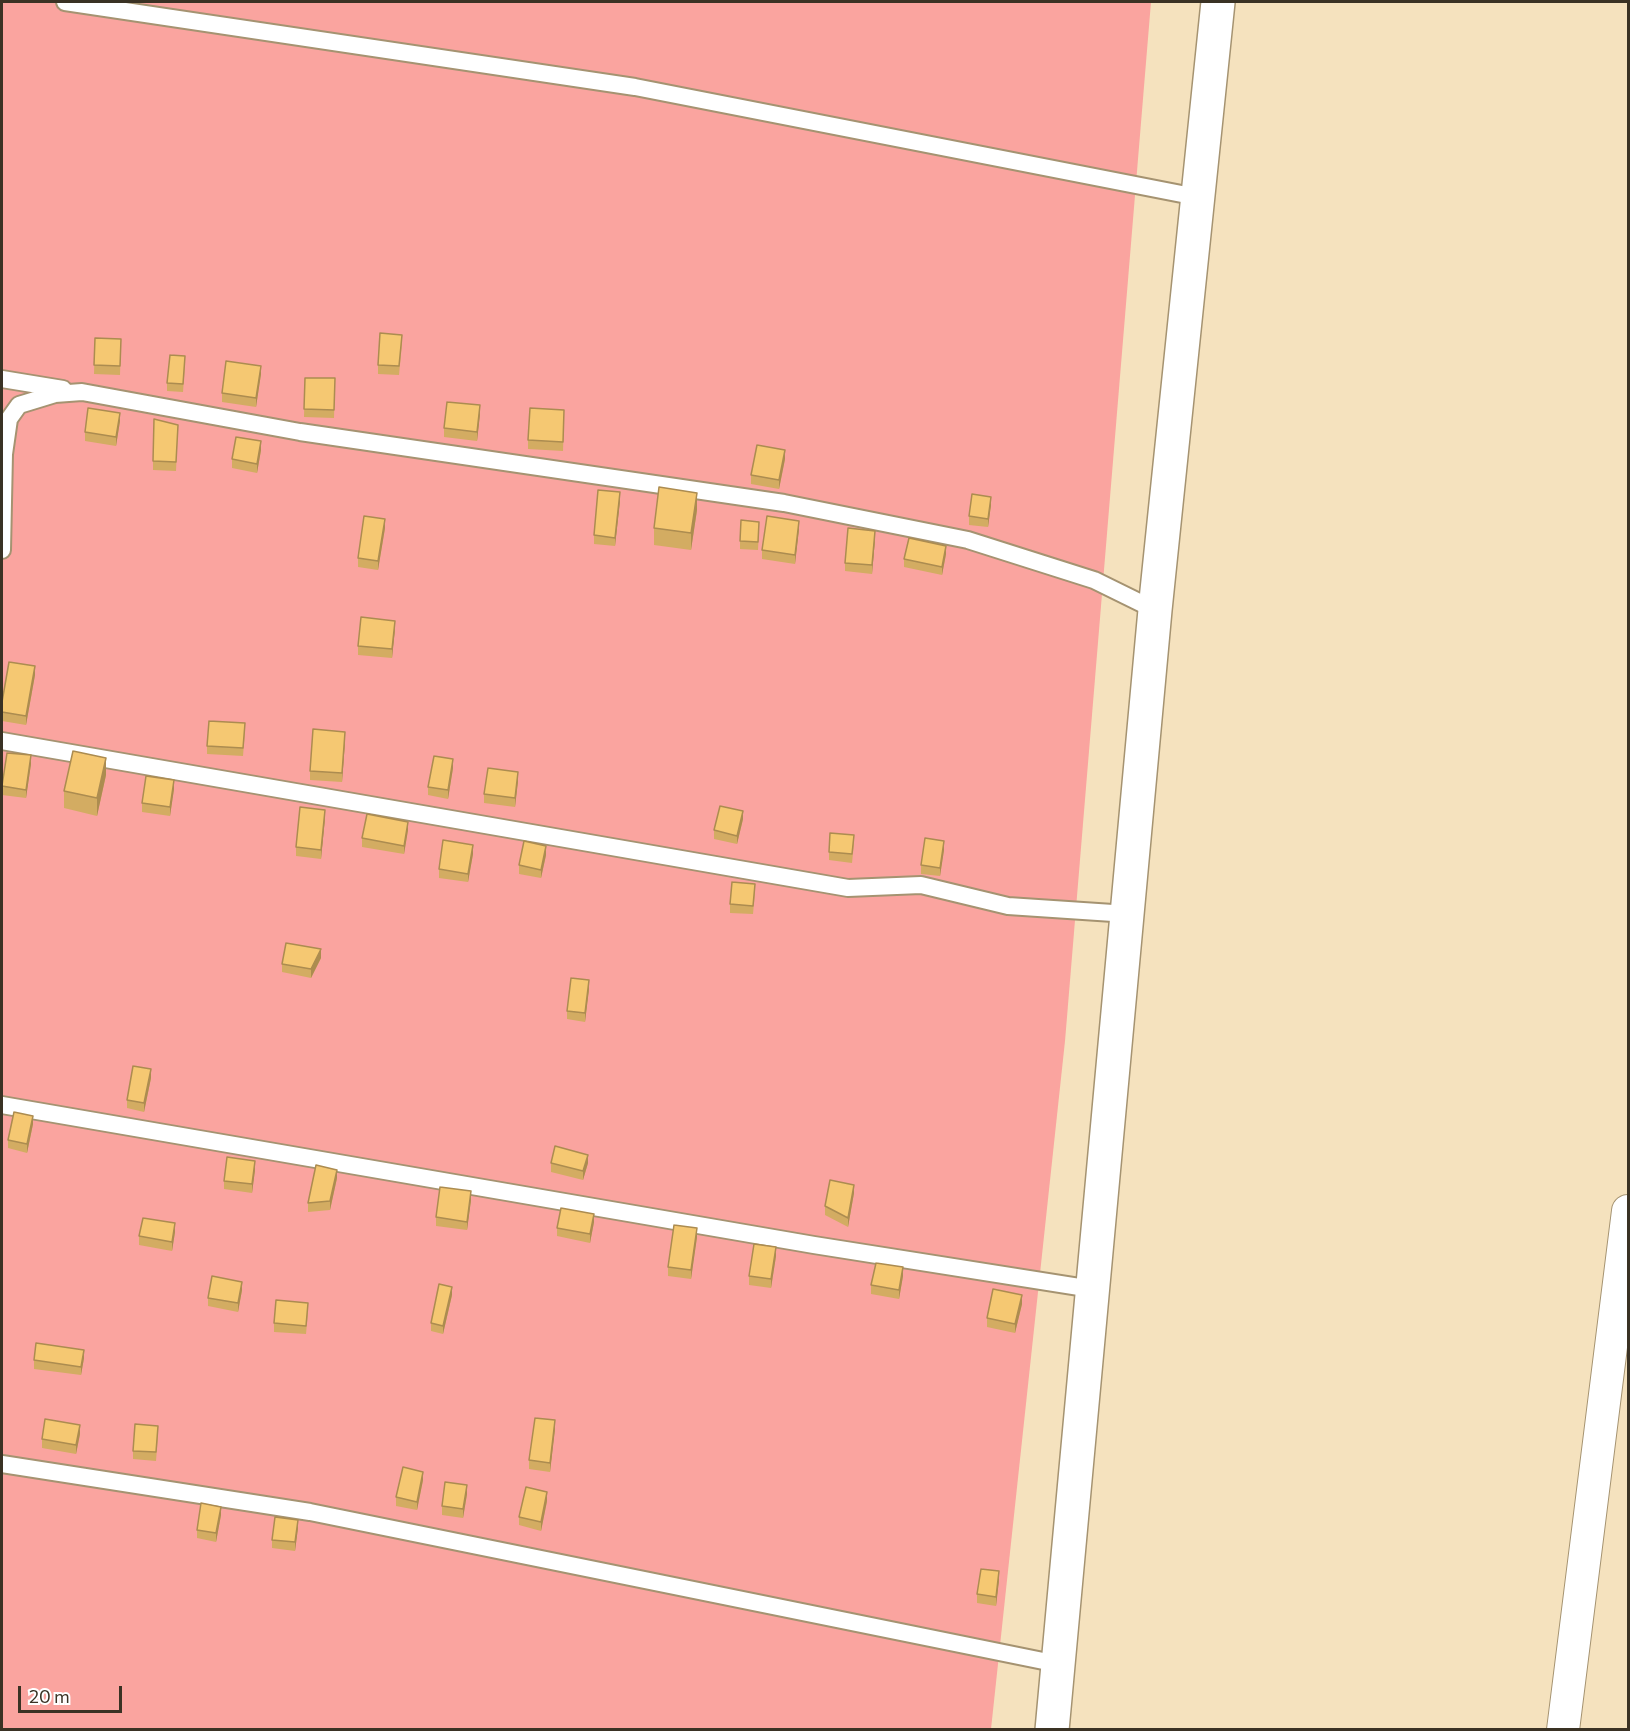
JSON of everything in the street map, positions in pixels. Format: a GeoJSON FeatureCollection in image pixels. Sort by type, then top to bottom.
{"type":"FeatureCollection","features":[{"type":"Feature","properties":{"kind":"main road"},"geometry":{"type":"LineString","coordinates":[[1052,1730],[1155,610],[1218,2]]}},
{"type":"Feature","properties":{"kind":"street"},"geometry":{"type":"LineString","coordinates":[[1563,1730],[1629,1211]]}},
{"type":"Feature","properties":{"kind":"lane"},"geometry":{"type":"LineString","coordinates":[[65,2],[635,87],[1197,197]]}},
{"type":"Feature","properties":{"kind":"lane"},"geometry":{"type":"LineString","coordinates":[[2,379],[300,432],[784,503],[968,540],[1094,580],[1155,610]]}},
{"type":"Feature","properties":{"kind":"lane"},"geometry":{"type":"LineString","coordinates":[[2,550],[4,454],[9,419],[20,405],[55,394],[81,392]]}},
{"type":"Feature","properties":{"kind":"lane"},"geometry":{"type":"LineString","coordinates":[[2,741],[848,888],[921,885],[1008,906],[1128,914]]}},
{"type":"Feature","properties":{"kind":"lane"},"geometry":{"type":"LineString","coordinates":[[2,1105],[814,1245],[1092,1289]]}},
{"type":"Feature","properties":{"kind":"lane"},"geometry":{"type":"LineString","coordinates":[[2,1464],[310,1512],[1058,1664]]}},
{"type":"Feature","properties":{"kind":"shaded area"},"geometry":{"type":"Polygon","coordinates":[[[2,2],[1151,2],[1065,1041],[991,1729],[2,1730],[2,2]]]}},
{"type":"Feature","properties":{"kind":"building"},"geometry":{"type":"Polygon","coordinates":[[[380,333],[402,335],[399,366],[378,365],[380,333]]]}},
{"type":"Feature","properties":{"kind":"building"},"geometry":{"type":"Polygon","coordinates":[[[95,338],[121,339],[120,366],[94,365],[95,338]]]}},
{"type":"Feature","properties":{"kind":"building"},"geometry":{"type":"Polygon","coordinates":[[[170,355],[185,356],[183,384],[167,383],[170,355]]]}},
{"type":"Feature","properties":{"kind":"building"},"geometry":{"type":"Polygon","coordinates":[[[226,361],[261,366],[256,398],[222,393],[226,361]]]}},
{"type":"Feature","properties":{"kind":"building"},"geometry":{"type":"Polygon","coordinates":[[[305,378],[335,378],[334,410],[304,409],[305,378]]]}},
{"type":"Feature","properties":{"kind":"building"},"geometry":{"type":"Polygon","coordinates":[[[447,402],[480,405],[477,432],[444,428],[447,402]]]}},
{"type":"Feature","properties":{"kind":"building"},"geometry":{"type":"Polygon","coordinates":[[[88,408],[120,413],[116,437],[85,432],[88,408]]]}},
{"type":"Feature","properties":{"kind":"building"},"geometry":{"type":"Polygon","coordinates":[[[530,408],[564,410],[563,442],[528,440],[530,408]]]}},
{"type":"Feature","properties":{"kind":"building"},"geometry":{"type":"Polygon","coordinates":[[[154,419],[178,425],[176,462],[153,461],[154,419]]]}},
{"type":"Feature","properties":{"kind":"building"},"geometry":{"type":"Polygon","coordinates":[[[236,437],[261,441],[257,464],[232,459],[236,437]]]}},
{"type":"Feature","properties":{"kind":"building"},"geometry":{"type":"Polygon","coordinates":[[[757,445],[785,450],[779,480],[751,475],[757,445]]]}},
{"type":"Feature","properties":{"kind":"building"},"geometry":{"type":"Polygon","coordinates":[[[659,487],[697,493],[691,533],[654,528],[659,487]]]}},
{"type":"Feature","properties":{"kind":"building"},"geometry":{"type":"Polygon","coordinates":[[[598,490],[620,492],[615,538],[594,535],[598,490]]]}},
{"type":"Feature","properties":{"kind":"building"},"geometry":{"type":"Polygon","coordinates":[[[972,494],[991,497],[988,519],[969,516],[972,494]]]}},
{"type":"Feature","properties":{"kind":"building"},"geometry":{"type":"Polygon","coordinates":[[[364,516],[385,519],[378,561],[358,558],[364,516]]]}},
{"type":"Feature","properties":{"kind":"building"},"geometry":{"type":"Polygon","coordinates":[[[767,516],[799,521],[795,555],[762,550],[767,516]]]}},
{"type":"Feature","properties":{"kind":"building"},"geometry":{"type":"Polygon","coordinates":[[[741,520],[759,522],[758,542],[740,541],[741,520]]]}},
{"type":"Feature","properties":{"kind":"building"},"geometry":{"type":"Polygon","coordinates":[[[848,528],[875,531],[872,565],[845,563],[848,528]]]}},
{"type":"Feature","properties":{"kind":"building"},"geometry":{"type":"Polygon","coordinates":[[[909,538],[946,546],[942,567],[904,559],[909,538]]]}},
{"type":"Feature","properties":{"kind":"building"},"geometry":{"type":"Polygon","coordinates":[[[361,617],[395,621],[392,649],[358,646],[361,617]]]}},
{"type":"Feature","properties":{"kind":"building"},"geometry":{"type":"Polygon","coordinates":[[[9,662],[35,666],[26,716],[2,712],[9,662]]]}},
{"type":"Feature","properties":{"kind":"building"},"geometry":{"type":"Polygon","coordinates":[[[209,721],[245,723],[243,748],[207,746],[209,721]]]}},
{"type":"Feature","properties":{"kind":"building"},"geometry":{"type":"Polygon","coordinates":[[[313,729],[345,732],[342,773],[310,771],[313,729]]]}},
{"type":"Feature","properties":{"kind":"building"},"geometry":{"type":"Polygon","coordinates":[[[73,751],[106,758],[97,798],[64,791],[73,751]]]}},
{"type":"Feature","properties":{"kind":"building"},"geometry":{"type":"Polygon","coordinates":[[[7,753],[31,755],[26,790],[2,786],[7,753]]]}},
{"type":"Feature","properties":{"kind":"building"},"geometry":{"type":"Polygon","coordinates":[[[434,756],[453,759],[448,790],[428,787],[434,756]]]}},
{"type":"Feature","properties":{"kind":"building"},"geometry":{"type":"Polygon","coordinates":[[[488,768],[518,772],[515,798],[484,794],[488,768]]]}},
{"type":"Feature","properties":{"kind":"building"},"geometry":{"type":"Polygon","coordinates":[[[146,776],[174,780],[170,807],[142,803],[146,776]]]}},
{"type":"Feature","properties":{"kind":"building"},"geometry":{"type":"Polygon","coordinates":[[[720,806],[743,811],[737,836],[714,830],[720,806]]]}},
{"type":"Feature","properties":{"kind":"building"},"geometry":{"type":"Polygon","coordinates":[[[300,807],[325,810],[321,850],[296,847],[300,807]]]}},
{"type":"Feature","properties":{"kind":"building"},"geometry":{"type":"Polygon","coordinates":[[[367,814],[408,822],[404,846],[362,838],[367,814]]]}},
{"type":"Feature","properties":{"kind":"building"},"geometry":{"type":"Polygon","coordinates":[[[830,833],[854,835],[852,854],[829,852],[830,833]]]}},
{"type":"Feature","properties":{"kind":"building"},"geometry":{"type":"Polygon","coordinates":[[[925,838],[944,841],[940,868],[921,865],[925,838]]]}},
{"type":"Feature","properties":{"kind":"building"},"geometry":{"type":"Polygon","coordinates":[[[443,840],[473,845],[468,874],[439,869],[443,840]]]}},
{"type":"Feature","properties":{"kind":"building"},"geometry":{"type":"Polygon","coordinates":[[[524,841],[546,846],[541,870],[519,865],[524,841]]]}},
{"type":"Feature","properties":{"kind":"building"},"geometry":{"type":"Polygon","coordinates":[[[732,882],[755,884],[753,906],[730,904],[732,882]]]}},
{"type":"Feature","properties":{"kind":"building"},"geometry":{"type":"Polygon","coordinates":[[[286,943],[321,949],[311,969],[282,964],[286,943]]]}},
{"type":"Feature","properties":{"kind":"building"},"geometry":{"type":"Polygon","coordinates":[[[571,978],[589,980],[585,1013],[567,1011],[571,978]]]}},
{"type":"Feature","properties":{"kind":"building"},"geometry":{"type":"Polygon","coordinates":[[[133,1066],[151,1069],[144,1103],[127,1100],[133,1066]]]}},
{"type":"Feature","properties":{"kind":"building"},"geometry":{"type":"Polygon","coordinates":[[[14,1112],[33,1116],[27,1144],[8,1140],[14,1112]]]}},
{"type":"Feature","properties":{"kind":"building"},"geometry":{"type":"Polygon","coordinates":[[[555,1146],[588,1155],[583,1171],[551,1163],[555,1146]]]}},
{"type":"Feature","properties":{"kind":"building"},"geometry":{"type":"Polygon","coordinates":[[[227,1157],[255,1161],[252,1184],[224,1181],[227,1157]]]}},
{"type":"Feature","properties":{"kind":"building"},"geometry":{"type":"Polygon","coordinates":[[[316,1165],[337,1170],[330,1201],[308,1203],[316,1165]]]}},
{"type":"Feature","properties":{"kind":"building"},"geometry":{"type":"Polygon","coordinates":[[[830,1180],[854,1185],[848,1218],[825,1206],[830,1180]]]}},
{"type":"Feature","properties":{"kind":"building"},"geometry":{"type":"Polygon","coordinates":[[[440,1187],[471,1191],[467,1222],[436,1217],[440,1187]]]}},
{"type":"Feature","properties":{"kind":"building"},"geometry":{"type":"Polygon","coordinates":[[[561,1208],[594,1214],[590,1234],[557,1228],[561,1208]]]}},
{"type":"Feature","properties":{"kind":"building"},"geometry":{"type":"Polygon","coordinates":[[[143,1218],[175,1223],[172,1242],[139,1236],[143,1218]]]}},
{"type":"Feature","properties":{"kind":"building"},"geometry":{"type":"Polygon","coordinates":[[[674,1225],[697,1228],[691,1270],[668,1267],[674,1225]]]}},
{"type":"Feature","properties":{"kind":"building"},"geometry":{"type":"Polygon","coordinates":[[[754,1244],[776,1247],[771,1279],[749,1276],[754,1244]]]}},
{"type":"Feature","properties":{"kind":"building"},"geometry":{"type":"Polygon","coordinates":[[[876,1263],[903,1267],[899,1290],[871,1285],[876,1263]]]}},
{"type":"Feature","properties":{"kind":"building"},"geometry":{"type":"Polygon","coordinates":[[[212,1276],[242,1282],[238,1303],[208,1298],[212,1276]]]}},
{"type":"Feature","properties":{"kind":"building"},"geometry":{"type":"Polygon","coordinates":[[[439,1284],[452,1287],[443,1326],[431,1323],[439,1284]]]}},
{"type":"Feature","properties":{"kind":"building"},"geometry":{"type":"Polygon","coordinates":[[[993,1289],[1022,1295],[1015,1324],[987,1318],[993,1289]]]}},
{"type":"Feature","properties":{"kind":"building"},"geometry":{"type":"Polygon","coordinates":[[[276,1300],[308,1303],[306,1326],[274,1323],[276,1300]]]}},
{"type":"Feature","properties":{"kind":"building"},"geometry":{"type":"Polygon","coordinates":[[[36,1343],[84,1350],[81,1367],[34,1360],[36,1343]]]}},
{"type":"Feature","properties":{"kind":"building"},"geometry":{"type":"Polygon","coordinates":[[[535,1418],[555,1420],[550,1463],[529,1460],[535,1418]]]}},
{"type":"Feature","properties":{"kind":"building"},"geometry":{"type":"Polygon","coordinates":[[[45,1419],[80,1425],[76,1445],[42,1439],[45,1419]]]}},
{"type":"Feature","properties":{"kind":"building"},"geometry":{"type":"Polygon","coordinates":[[[135,1424],[158,1426],[156,1452],[133,1451],[135,1424]]]}},
{"type":"Feature","properties":{"kind":"building"},"geometry":{"type":"Polygon","coordinates":[[[403,1467],[423,1472],[417,1502],[396,1497],[403,1467]]]}},
{"type":"Feature","properties":{"kind":"building"},"geometry":{"type":"Polygon","coordinates":[[[445,1482],[467,1485],[463,1509],[442,1506],[445,1482]]]}},
{"type":"Feature","properties":{"kind":"building"},"geometry":{"type":"Polygon","coordinates":[[[526,1487],[547,1492],[541,1522],[519,1517],[526,1487]]]}},
{"type":"Feature","properties":{"kind":"building"},"geometry":{"type":"Polygon","coordinates":[[[201,1503],[221,1507],[216,1533],[197,1530],[201,1503]]]}},
{"type":"Feature","properties":{"kind":"building"},"geometry":{"type":"Polygon","coordinates":[[[275,1517],[298,1520],[295,1542],[272,1540],[275,1517]]]}},
{"type":"Feature","properties":{"kind":"building"},"geometry":{"type":"Polygon","coordinates":[[[981,1569],[999,1571],[996,1597],[977,1594],[981,1569]]]}}]}
